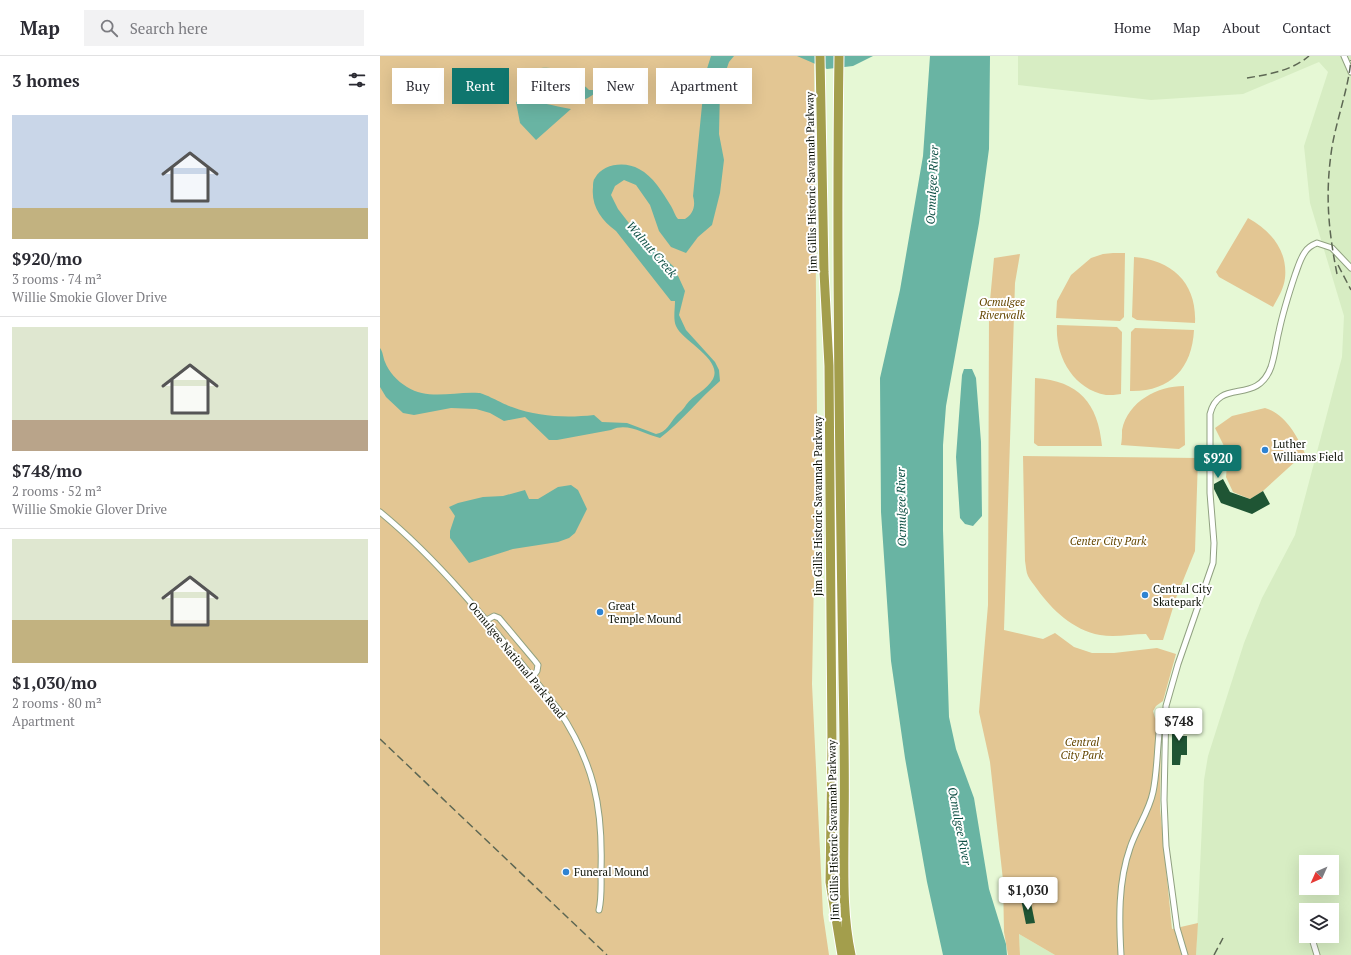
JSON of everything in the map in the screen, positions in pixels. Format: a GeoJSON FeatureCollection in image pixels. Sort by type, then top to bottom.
{"type":"FeatureCollection","features":[{"type":"Feature","properties":{"kind":"highway","name":"Jim Gillis Historic Savannah Parkway"},"geometry":{"type":"LineString","coordinates":[[820,56],[824,272],[830,382],[832,746],[830,882],[842,955]]}},
{"type":"Feature","properties":{"kind":"highway","name":"Jim Gillis Historic Savannah Parkway"},"geometry":{"type":"LineString","coordinates":[[839,56],[838,148],[840,470],[844,802],[843,899],[847,939],[851,955]]}},
{"type":"Feature","properties":{"kind":"street"},"geometry":{"type":"LineString","coordinates":[[1344,56],[1351,72]]}},
{"type":"Feature","properties":{"kind":"street"},"geometry":{"type":"LineString","coordinates":[[1185,955],[1177,928],[1166,846],[1164,812],[1166,706],[1172,680],[1213,563],[1214,548],[1209,477],[1210,414],[1214,403],[1221,396],[1255,387],[1268,375],[1293,282],[1304,253],[1308,247],[1317,243],[1331,248],[1351,268]]}},
{"type":"Feature","properties":{"kind":"street","name":"Ocmulgee National Park Road"},"geometry":{"type":"LineString","coordinates":[[380,512],[424,551],[485,621],[558,709],[570,726],[583,753],[595,789],[601,825],[601,901],[599,910]]}},
{"type":"Feature","properties":{"kind":"street"},"geometry":{"type":"LineString","coordinates":[[485,621],[494,616],[499,618],[535,661],[538,665],[532,678]]}},
{"type":"Feature","properties":{"kind":"street"},"geometry":{"type":"LineString","coordinates":[[1121,955],[1120,915],[1125,866],[1129,849],[1154,792],[1159,733]]}},
{"type":"Feature","properties":{"kind":"street"},"geometry":{"type":"LineString","coordinates":[[1313,943],[1316,955]]}},
{"type":"Feature","properties":{"kind":"shaded area"},"geometry":{"type":"Polygon","coordinates":[[[1018,56],[1351,56],[1351,955],[1196,955],[1204,780],[1208,756],[1244,643],[1262,598],[1295,535],[1342,357],[1344,316],[1310,203],[1304,146],[1328,72],[1319,62],[1243,94],[1151,100],[1018,85],[1018,56]]]}},
{"type":"Feature","properties":{"kind":"shaded area"},"geometry":{"type":"Polygon","coordinates":[[[1019,934],[1055,955],[1020,955],[1019,934]]]}},
{"type":"Feature","properties":{"kind":"green space"},"geometry":{"type":"Polygon","coordinates":[[[380,56],[814,56],[817,416],[812,684],[823,914],[829,955],[380,955],[380,56]]]}},
{"type":"Feature","properties":{"kind":"green space"},"geometry":{"type":"Polygon","coordinates":[[[1248,218],[1263,228],[1270,235],[1276,242],[1284,258],[1285,278],[1273,307],[1219,277],[1216,272],[1248,218]]]}},
{"type":"Feature","properties":{"kind":"green space"},"geometry":{"type":"Polygon","coordinates":[[[1125,253],[1124,317],[1120,321],[1056,318],[1057,301],[1071,275],[1091,258],[1103,254],[1125,253]]]}},
{"type":"Feature","properties":{"kind":"green space","name":"Central City Park"},"geometry":{"type":"Polygon","coordinates":[[[1020,254],[1015,283],[1004,630],[1043,639],[1055,633],[1074,647],[1092,653],[1114,653],[1157,648],[1176,654],[1163,701],[1156,706],[1153,711],[1155,718],[1161,723],[1160,808],[1172,929],[1198,923],[1196,955],[1055,955],[1019,934],[1020,955],[1008,955],[1004,932],[1003,880],[990,762],[979,712],[988,605],[989,311],[994,258],[1020,254]]]}},
{"type":"Feature","properties":{"kind":"green space"},"geometry":{"type":"Polygon","coordinates":[[[1134,257],[1160,263],[1180,276],[1192,297],[1195,309],[1195,323],[1137,320],[1132,317],[1134,257]]]}},
{"type":"Feature","properties":{"kind":"green space"},"geometry":{"type":"Polygon","coordinates":[[[1057,325],[1117,327],[1122,332],[1121,394],[1106,395],[1094,392],[1075,378],[1068,369],[1059,348],[1057,325]]]}},
{"type":"Feature","properties":{"kind":"green space"},"geometry":{"type":"Polygon","coordinates":[[[1135,328],[1194,330],[1189,356],[1176,376],[1157,387],[1130,391],[1131,332],[1135,328]]]}},
{"type":"Feature","properties":{"kind":"green space"},"geometry":{"type":"Polygon","coordinates":[[[1035,378],[1063,384],[1074,389],[1084,397],[1091,406],[1096,418],[1102,446],[1038,446],[1034,443],[1035,378]]]}},
{"type":"Feature","properties":{"kind":"green space"},"geometry":{"type":"Polygon","coordinates":[[[1184,386],[1185,445],[1179,449],[1121,445],[1122,430],[1125,420],[1137,403],[1155,392],[1184,386]]]}},
{"type":"Feature","properties":{"kind":"green space","name":"Luther Williams Field"},"geometry":{"type":"Polygon","coordinates":[[[1265,408],[1273,411],[1291,428],[1307,458],[1297,460],[1263,491],[1250,499],[1233,492],[1226,477],[1228,454],[1215,428],[1232,416],[1265,408]]]}},
{"type":"Feature","properties":{"kind":"green space","name":"Center City Park"},"geometry":{"type":"Polygon","coordinates":[[[1023,456],[1198,458],[1195,551],[1176,598],[1163,640],[1150,640],[1146,634],[1111,636],[1100,635],[1081,629],[1064,618],[1043,597],[1026,571],[1023,456]]]}},
{"type":"Feature","properties":{"kind":"water"},"geometry":{"type":"Polygon","coordinates":[[[711,56],[734,56],[729,62],[727,68],[707,68],[711,56]]]}},
{"type":"Feature","properties":{"kind":"water"},"geometry":{"type":"Polygon","coordinates":[[[797,56],[873,56],[853,66],[827,69],[797,56]]]}},
{"type":"Feature","properties":{"kind":"water","name":"Ocmulgee River"},"geometry":{"type":"Polygon","coordinates":[[[930,56],[990,56],[989,149],[979,223],[946,406],[943,445],[943,530],[949,717],[956,749],[974,798],[989,889],[1006,944],[1007,955],[943,955],[927,882],[905,758],[891,661],[881,512],[880,378],[900,290],[923,156],[930,56]]]}},
{"type":"Feature","properties":{"kind":"water"},"geometry":{"type":"Polygon","coordinates":[[[585,87],[589,90],[593,90],[593,94],[585,99],[585,87]]]}},
{"type":"Feature","properties":{"kind":"water"},"geometry":{"type":"Polygon","coordinates":[[[516,102],[517,104],[548,104],[571,109],[536,140],[520,123],[516,102]]]}},
{"type":"Feature","properties":{"kind":"water","name":"Walnut Creek"},"geometry":{"type":"Polygon","coordinates":[[[702,104],[720,104],[719,134],[724,160],[720,193],[712,225],[698,237],[686,253],[671,247],[659,231],[650,205],[636,185],[624,180],[615,186],[611,195],[618,209],[632,227],[674,267],[685,291],[679,315],[686,330],[715,362],[719,370],[720,381],[660,438],[623,427],[557,440],[549,440],[525,417],[504,421],[490,413],[476,409],[451,408],[414,415],[403,413],[386,397],[380,387],[380,348],[387,366],[394,376],[403,385],[424,394],[479,393],[509,406],[532,413],[553,416],[594,415],[602,422],[627,423],[656,434],[665,430],[689,401],[710,383],[715,372],[707,357],[680,332],[676,326],[674,317],[675,301],[671,301],[616,231],[598,212],[595,206],[593,194],[593,181],[603,169],[609,166],[621,164],[634,166],[653,180],[665,196],[678,219],[685,219],[690,215],[694,206],[693,196],[702,104]]]}},
{"type":"Feature","properties":{"kind":"water"},"geometry":{"type":"Polygon","coordinates":[[[964,369],[972,369],[976,378],[981,442],[982,516],[973,526],[965,524],[960,518],[956,457],[962,375],[964,369]]]}},
{"type":"Feature","properties":{"kind":"water"},"geometry":{"type":"Polygon","coordinates":[[[571,485],[578,490],[587,509],[575,533],[569,538],[558,542],[513,549],[469,563],[450,538],[450,531],[455,516],[449,507],[458,503],[483,497],[503,496],[525,490],[529,499],[538,499],[558,487],[571,485]]]}},
{"type":"Feature","properties":{"kind":"building","name":"Luther Williams Field"},"geometry":{"type":"Polygon","coordinates":[[[1223,479],[1230,492],[1250,499],[1263,491],[1270,504],[1252,514],[1221,503],[1214,489],[1214,484],[1223,479]]]}},
{"type":"Feature","properties":{"kind":"building"},"geometry":{"type":"Polygon","coordinates":[[[1172,722],[1188,722],[1188,728],[1180,728],[1180,736],[1187,736],[1187,755],[1181,755],[1180,765],[1172,765],[1172,722]]]}},
{"type":"Feature","properties":{"kind":"building"},"geometry":{"type":"Polygon","coordinates":[[[1030,898],[1035,923],[1026,924],[1021,899],[1030,898]]]}},
{"type":"Feature","properties":{"kind":"railway"},"geometry":{"type":"LineString","coordinates":[[1247,78],[1288,68],[1309,56]]}},
{"type":"Feature","properties":{"kind":"railway"},"geometry":{"type":"LineString","coordinates":[[1337,274],[1331,241],[1328,210],[1330,164],[1332,147],[1350,71],[1351,60]]}},
{"type":"Feature","properties":{"kind":"railway"},"geometry":{"type":"LineString","coordinates":[[1338,265],[1351,290]]}},
{"type":"Feature","properties":{"kind":"railway"},"geometry":{"type":"LineString","coordinates":[[380,739],[607,955]]}},
{"type":"Feature","properties":{"kind":"railway"},"geometry":{"type":"LineString","coordinates":[[1214,955],[1223,938]]}},
{"type":"Feature","properties":{"kind":"place","name":"Luther Williams Field"},"geometry":{"type":"Point","coordinates":[1265,450]}},
{"type":"Feature","properties":{"kind":"place","name":"Central City Skatepark"},"geometry":{"type":"Point","coordinates":[1145,595]}},
{"type":"Feature","properties":{"kind":"place","name":"Great Temple Mound"},"geometry":{"type":"Point","coordinates":[600,612]}},
{"type":"Feature","properties":{"kind":"place","name":"Funeral Mound"},"geometry":{"type":"Point","coordinates":[566,872]}},
{"type":"Feature","properties":{"kind":"park label","name":"Ocmulgee Riverwalk"},"geometry":{"type":"Point","coordinates":[1002,308]}}]}
